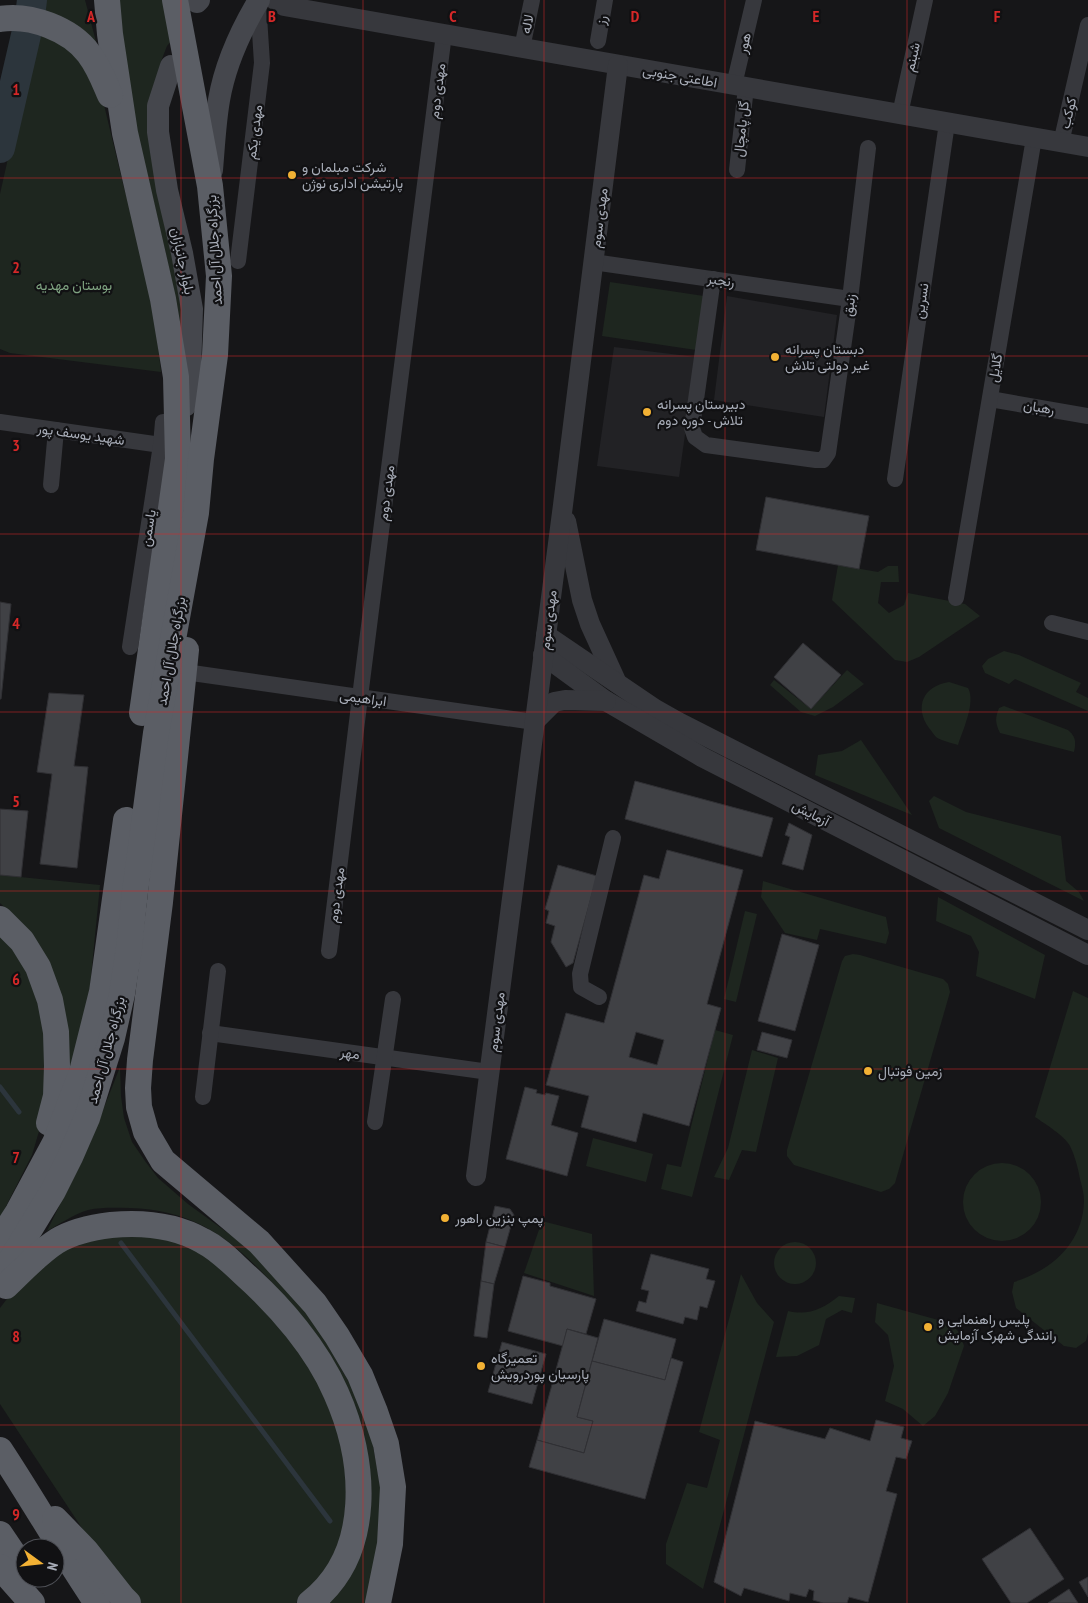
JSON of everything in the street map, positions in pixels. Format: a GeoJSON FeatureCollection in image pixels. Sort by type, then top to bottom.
{"type":"FeatureCollection","features":[{"type":"Feature","properties":{"kind":"highway","name":"بزرگراه جلال آل احمد"},"geometry":{"type":"LineString","coordinates":[[0,1240],[18,1212],[55,1143],[82,1072],[102,992],[176,377],[164,299],[125,134],[107,0]]}},
{"type":"Feature","properties":{"kind":"highway","name":"بزرگراه جلال آل احمد"},"geometry":{"type":"LineString","coordinates":[[1,1281],[70,1157],[87,1118],[112,1038],[122,994],[129,948],[156,733],[196,513],[201,459],[216,355],[219,276],[191,1]]}},
{"type":"Feature","properties":{"kind":"highway"},"geometry":{"type":"LineString","coordinates":[[6,18],[37,22],[62,31],[77,41],[88,52],[99,68],[125,134]]}},
{"type":"Feature","properties":{"kind":"highway"},"geometry":{"type":"LineString","coordinates":[[196,513],[184,672],[159,911],[140,1060],[139,1107],[146,1132],[163,1161],[259,1242],[315,1304],[360,1375],[376,1412],[386,1444],[393,1487],[390,1544],[378,1603]]}},
{"type":"Feature","properties":{"kind":"highway"},"geometry":{"type":"LineString","coordinates":[[0,919],[22,941],[38,967],[50,1000],[56,1032],[57,1066],[56,1096],[47,1129],[34,1165],[0,1235]]}},
{"type":"Feature","properties":{"kind":"highway"},"geometry":{"type":"LineString","coordinates":[[1,1281],[58,1240],[93,1228],[130,1223],[155,1225],[172,1228],[203,1240],[215,1248],[260,1289],[290,1320],[315,1355],[336,1393],[352,1437],[358,1471],[359,1495],[352,1542],[332,1581],[310,1603]]}},
{"type":"Feature","properties":{"kind":"highway"},"geometry":{"type":"LineString","coordinates":[[0,1450],[71,1565],[97,1603]]}},
{"type":"Feature","properties":{"kind":"highway"},"geometry":{"type":"LineString","coordinates":[[27,1491],[86,1551],[128,1603]]}},
{"type":"Feature","properties":{"kind":"highway"},"geometry":{"type":"LineString","coordinates":[[0,1534],[15,1556]]}},
{"type":"Feature","properties":{"kind":"highway"},"geometry":{"type":"LineString","coordinates":[[0,1566],[32,1603]]}},
{"type":"Feature","properties":{"kind":"highway"},"geometry":{"type":"LineString","coordinates":[[37,1588],[47,1603]]}},
{"type":"Feature","properties":{"kind":"main road"},"geometry":{"type":"LineString","coordinates":[[210,186],[219,99],[240,33],[264,0]]}},
{"type":"Feature","properties":{"kind":"main road","name":"بلوار جانبازان"},"geometry":{"type":"LineString","coordinates":[[167,446],[190,373],[193,322],[190,294],[167,190],[158,132],[158,106],[171,66]]}},
{"type":"Feature","properties":{"kind":"street","name":"اطاعتی جنوبی"},"geometry":{"type":"LineString","coordinates":[[264,0],[284,6],[1088,148]]}},
{"type":"Feature","properties":{"kind":"street","name":"مهدی یکم"},"geometry":{"type":"LineString","coordinates":[[238,261],[262,63],[264,0]]}},
{"type":"Feature","properties":{"kind":"street","name":"لاله"},"geometry":{"type":"LineString","coordinates":[[522,48],[532,0]]}},
{"type":"Feature","properties":{"kind":"street","name":"رز"},"geometry":{"type":"LineString","coordinates":[[598,41],[605,0]]}},
{"type":"Feature","properties":{"kind":"street","name":"هور"},"geometry":{"type":"LineString","coordinates":[[740,86],[754,0]]}},
{"type":"Feature","properties":{"kind":"street","name":"شبنم"},"geometry":{"type":"LineString","coordinates":[[900,114],[925,0]]}},
{"type":"Feature","properties":{"kind":"street","name":"کوکب"},"geometry":{"type":"LineString","coordinates":[[1061,143],[1088,25]]}},
{"type":"Feature","properties":{"kind":"street","name":"مهدی دوم"},"geometry":{"type":"LineString","coordinates":[[329,951],[444,34]]}},
{"type":"Feature","properties":{"kind":"street","name":"مهدی سوم"},"geometry":{"type":"LineString","coordinates":[[476,1176],[618,65]]}},
{"type":"Feature","properties":{"kind":"street","name":"گل پامچال"},"geometry":{"type":"LineString","coordinates":[[737,170],[740,86]]}},
{"type":"Feature","properties":{"kind":"street","name":"نسرین"},"geometry":{"type":"LineString","coordinates":[[896,479],[947,123]]}},
{"type":"Feature","properties":{"kind":"street","name":"گلایل"},"geometry":{"type":"LineString","coordinates":[[956,598],[1034,138]]}},
{"type":"Feature","properties":{"kind":"street","name":"زنبق"},"geometry":{"type":"LineString","coordinates":[[713,279],[692,428],[695,437],[702,444],[711,446],[823,460],[828,453],[850,299],[868,148]]}},
{"type":"Feature","properties":{"kind":"street","name":"رنجبر"},"geometry":{"type":"LineString","coordinates":[[593,262],[850,299]]}},
{"type":"Feature","properties":{"kind":"street","name":"رهبان"},"geometry":{"type":"LineString","coordinates":[[990,399],[1088,416]]}},
{"type":"Feature","properties":{"kind":"street","name":"شهید یوسف پور"},"geometry":{"type":"LineString","coordinates":[[0,422],[167,446]]}},
{"type":"Feature","properties":{"kind":"street"},"geometry":{"type":"LineString","coordinates":[[51,485],[56,430]]}},
{"type":"Feature","properties":{"kind":"street","name":"یاسمن"},"geometry":{"type":"LineString","coordinates":[[130,647],[167,446]]}},
{"type":"Feature","properties":{"kind":"street"},"geometry":{"type":"LineString","coordinates":[[563,506],[585,608],[616,683]]}},
{"type":"Feature","properties":{"kind":"street"},"geometry":{"type":"LineString","coordinates":[[1052,623],[1088,632]]}},
{"type":"Feature","properties":{"kind":"street","name":"آزمایش"},"geometry":{"type":"LineString","coordinates":[[546,635],[616,683],[678,722],[1087,930]]}},
{"type":"Feature","properties":{"kind":"street","name":"آزمایش"},"geometry":{"type":"LineString","coordinates":[[543,655],[606,701],[702,757],[1082,952]]}},
{"type":"Feature","properties":{"kind":"street","name":"ابراهیمی"},"geometry":{"type":"LineString","coordinates":[[192,673],[534,722]]}},
{"type":"Feature","properties":{"kind":"street"},"geometry":{"type":"LineString","coordinates":[[534,722],[554,702],[565,700],[606,701]]}},
{"type":"Feature","properties":{"kind":"street"},"geometry":{"type":"LineString","coordinates":[[599,997],[581,987],[580,974],[613,838]]}},
{"type":"Feature","properties":{"kind":"street"},"geometry":{"type":"LineString","coordinates":[[1082,952],[1087,930]]}},
{"type":"Feature","properties":{"kind":"street"},"geometry":{"type":"LineString","coordinates":[[203,1097],[218,971]]}},
{"type":"Feature","properties":{"kind":"street"},"geometry":{"type":"LineString","coordinates":[[376,1122],[393,999]]}},
{"type":"Feature","properties":{"kind":"street","name":"مهر"},"geometry":{"type":"LineString","coordinates":[[210,1033],[489,1072]]}},
{"type":"Feature","properties":{"kind":"shaded area","name":"دبستان پسرانه غیر دولتی تلاش"},"geometry":{"type":"Polygon","coordinates":[[[727,296],[837,315],[824,417],[714,400],[727,296]]]}},
{"type":"Feature","properties":{"kind":"shaded area","name":"دبیرستان پسرانه تلاش - دوره دوم"},"geometry":{"type":"Polygon","coordinates":[[[614,347],[696,357],[679,477],[597,466],[614,347]]]}},
{"type":"Feature","properties":{"kind":"green space"},"geometry":{"type":"Polygon","coordinates":[[[37,0],[85,0],[103,68],[34,14],[37,0]]]}},
{"type":"Feature","properties":{"kind":"green space"},"geometry":{"type":"Polygon","coordinates":[[[114,0],[162,0],[173,39],[167,46],[160,64],[183,281],[184,370],[178,315],[165,250],[129,98],[114,0]]]}},
{"type":"Feature","properties":{"kind":"green space","name":"بوستان مهدیه"},"geometry":{"type":"Polygon","coordinates":[[[37,29],[70,43],[98,80],[124,188],[141,244],[161,372],[10,353],[0,349],[0,194],[37,29]]]}},
{"type":"Feature","properties":{"kind":"green space"},"geometry":{"type":"Polygon","coordinates":[[[610,282],[704,296],[696,350],[602,336],[610,282]]]}},
{"type":"Feature","properties":{"kind":"green space"},"geometry":{"type":"Polygon","coordinates":[[[838,565],[878,572],[888,566],[898,566],[899,582],[881,582],[878,603],[889,613],[904,605],[908,593],[965,604],[980,616],[919,657],[907,662],[895,660],[832,600],[838,565]]]}},
{"type":"Feature","properties":{"kind":"green space"},"geometry":{"type":"Polygon","coordinates":[[[1004,651],[1019,655],[1081,683],[1076,692],[1088,698],[1088,711],[1015,679],[1009,684],[985,673],[982,666],[988,659],[1004,651]]]}},
{"type":"Feature","properties":{"kind":"green space"},"geometry":{"type":"Polygon","coordinates":[[[847,670],[864,684],[833,707],[815,716],[801,712],[770,685],[774,680],[811,709],[847,670]]]}},
{"type":"Feature","properties":{"kind":"green space"},"geometry":{"type":"Polygon","coordinates":[[[949,682],[968,688],[971,701],[958,745],[936,737],[924,720],[922,713],[922,705],[927,693],[940,684],[949,682]]]}},
{"type":"Feature","properties":{"kind":"green space"},"geometry":{"type":"Polygon","coordinates":[[[1004,706],[1068,730],[1075,740],[1074,752],[1000,733],[996,718],[999,708],[1004,706]]]}},
{"type":"Feature","properties":{"kind":"green space"},"geometry":{"type":"Polygon","coordinates":[[[861,740],[912,815],[815,775],[818,755],[842,751],[861,740]]]}},
{"type":"Feature","properties":{"kind":"green space"},"geometry":{"type":"Polygon","coordinates":[[[934,796],[966,812],[1061,836],[1066,881],[1079,892],[1084,901],[939,828],[929,801],[934,796]]]}},
{"type":"Feature","properties":{"kind":"green space"},"geometry":{"type":"Polygon","coordinates":[[[0,875],[100,885],[87,1017],[69,1069],[22,923],[0,903],[0,875]]]}},
{"type":"Feature","properties":{"kind":"green space"},"geometry":{"type":"Polygon","coordinates":[[[763,881],[886,917],[889,933],[886,944],[820,929],[817,940],[785,933],[761,897],[763,881]]]}},
{"type":"Feature","properties":{"kind":"green space"},"geometry":{"type":"Polygon","coordinates":[[[938,897],[1045,955],[1035,999],[976,976],[979,952],[971,936],[936,921],[938,897]]]}},
{"type":"Feature","properties":{"kind":"green space"},"geometry":{"type":"Polygon","coordinates":[[[745,911],[757,914],[736,1002],[724,999],[745,911]]]}},
{"type":"Feature","properties":{"kind":"green space"},"geometry":{"type":"Polygon","coordinates":[[[0,928],[24,955],[50,1030],[40,1128],[32,1155],[0,1218],[0,928]]]}},
{"type":"Feature","properties":{"kind":"green space","name":"زمین فوتبال"},"geometry":{"type":"Polygon","coordinates":[[[853,954],[943,979],[948,984],[950,992],[895,1183],[889,1189],[881,1192],[794,1165],[787,1156],[787,1150],[842,961],[845,956],[853,954]]]}},
{"type":"Feature","properties":{"kind":"green space"},"geometry":{"type":"Polygon","coordinates":[[[1073,991],[1088,998],[1088,1333],[1086,1341],[1076,1348],[1064,1346],[1016,1308],[1012,1292],[1014,1282],[1041,1270],[1063,1253],[1078,1230],[1082,1216],[1083,1193],[1076,1162],[1070,1146],[1059,1134],[1035,1117],[1073,991]]]}},
{"type":"Feature","properties":{"kind":"green space"},"geometry":{"type":"Polygon","coordinates":[[[715,1030],[733,1035],[692,1197],[661,1189],[667,1164],[681,1167],[715,1030]]]}},
{"type":"Feature","properties":{"kind":"green space"},"geometry":{"type":"Polygon","coordinates":[[[752,1050],[778,1058],[756,1152],[742,1150],[729,1180],[714,1177],[728,1148],[752,1050]]]}},
{"type":"Feature","properties":{"kind":"green space"},"geometry":{"type":"Polygon","coordinates":[[[120,1067],[124,1118],[132,1142],[145,1161],[158,1178],[188,1204],[239,1241],[260,1259],[312,1318],[367,1413],[384,1507],[372,1603],[322,1603],[367,1502],[287,1300],[271,1281],[219,1235],[200,1224],[156,1210],[99,1208],[88,1210],[47,1231],[90,1143],[120,1067]]]}},
{"type":"Feature","properties":{"kind":"green space"},"geometry":{"type":"Polygon","coordinates":[[[593,1138],[653,1154],[646,1182],[586,1166],[593,1138]]]}},
{"type":"Feature","properties":{"kind":"green space"},"geometry":{"type":"Polygon","coordinates":[[[994,1163],[1010,1163],[1024,1169],[1035,1180],[1041,1194],[1041,1210],[1035,1224],[1024,1235],[1010,1241],[994,1241],[980,1235],[969,1224],[963,1210],[963,1194],[969,1180],[980,1169],[994,1163]]]}},
{"type":"Feature","properties":{"kind":"green space"},"geometry":{"type":"Polygon","coordinates":[[[542,1221],[592,1234],[594,1296],[524,1273],[542,1221]]]}},
{"type":"Feature","properties":{"kind":"green space"},"geometry":{"type":"Polygon","coordinates":[[[144,1232],[202,1249],[286,1330],[331,1405],[351,1483],[344,1536],[319,1582],[296,1603],[139,1603],[109,1569],[0,1404],[0,1308],[16,1287],[36,1269],[79,1241],[144,1232]]]}},
{"type":"Feature","properties":{"kind":"green space"},"geometry":{"type":"Polygon","coordinates":[[[799,1242],[807,1245],[813,1251],[816,1263],[813,1275],[807,1281],[791,1284],[783,1281],[777,1275],[774,1259],[777,1251],[783,1245],[799,1242]]]}},
{"type":"Feature","properties":{"kind":"green space"},"geometry":{"type":"Polygon","coordinates":[[[741,1274],[757,1303],[774,1322],[703,1589],[666,1564],[666,1544],[687,1483],[707,1488],[720,1440],[699,1432],[741,1274]]]}},
{"type":"Feature","properties":{"kind":"green space"},"geometry":{"type":"Polygon","coordinates":[[[839,1296],[855,1298],[852,1313],[842,1310],[826,1319],[819,1345],[797,1356],[776,1357],[788,1311],[809,1312],[827,1305],[839,1296]]]}},
{"type":"Feature","properties":{"kind":"green space"},"geometry":{"type":"Polygon","coordinates":[[[877,1303],[949,1323],[960,1333],[964,1346],[948,1393],[935,1416],[923,1426],[903,1409],[885,1401],[894,1366],[888,1335],[875,1322],[877,1303]]]}},
{"type":"Feature","properties":{"kind":"building"},"geometry":{"type":"Polygon","coordinates":[[[766,497],[869,516],[859,569],[756,550],[766,497]]]}},
{"type":"Feature","properties":{"kind":"building"},"geometry":{"type":"Polygon","coordinates":[[[0,602],[11,604],[1,699],[0,699],[0,602]]]}},
{"type":"Feature","properties":{"kind":"building"},"geometry":{"type":"Polygon","coordinates":[[[803,643],[841,675],[811,709],[774,677],[803,643]]]}},
{"type":"Feature","properties":{"kind":"building"},"geometry":{"type":"Polygon","coordinates":[[[49,693],[84,695],[74,766],[88,767],[77,868],[40,864],[52,774],[37,772],[49,693]]]}},
{"type":"Feature","properties":{"kind":"building"},"geometry":{"type":"Polygon","coordinates":[[[635,781],[773,818],[762,857],[625,819],[635,781]]]}},
{"type":"Feature","properties":{"kind":"building"},"geometry":{"type":"Polygon","coordinates":[[[0,809],[28,811],[21,877],[0,875],[0,809]]]}},
{"type":"Feature","properties":{"kind":"building"},"geometry":{"type":"Polygon","coordinates":[[[789,823],[812,835],[803,870],[782,864],[790,837],[785,835],[789,823]]]}},
{"type":"Feature","properties":{"kind":"building"},"geometry":{"type":"Polygon","coordinates":[[[667,850],[743,870],[707,1004],[721,1008],[689,1126],[643,1113],[636,1142],[581,1127],[589,1096],[546,1085],[566,1013],[604,1023],[644,875],[659,879],[667,850]],[[636,1032],[629,1057],[657,1065],[664,1040],[636,1032]]]}},
{"type":"Feature","properties":{"kind":"building"},"geometry":{"type":"Polygon","coordinates":[[[558,865],[597,876],[573,963],[566,967],[551,942],[555,926],[546,923],[549,911],[545,909],[558,865]]]}},
{"type":"Feature","properties":{"kind":"building"},"geometry":{"type":"Polygon","coordinates":[[[782,934],[819,945],[795,1031],[758,1021],[782,934]]]}},
{"type":"Feature","properties":{"kind":"building"},"geometry":{"type":"Polygon","coordinates":[[[762,1032],[792,1040],[787,1058],[757,1050],[762,1032]]]}},
{"type":"Feature","properties":{"kind":"building"},"geometry":{"type":"Polygon","coordinates":[[[525,1087],[537,1090],[536,1093],[559,1096],[551,1125],[578,1133],[567,1176],[506,1159],[525,1087]]]}},
{"type":"Feature","properties":{"kind":"building"},"geometry":{"type":"Polygon","coordinates":[[[495,1206],[510,1209],[514,1215],[505,1247],[486,1242],[495,1206]]]}},
{"type":"Feature","properties":{"kind":"building"},"geometry":{"type":"Polygon","coordinates":[[[486,1242],[505,1247],[494,1284],[481,1281],[486,1242]]]}},
{"type":"Feature","properties":{"kind":"building"},"geometry":{"type":"Polygon","coordinates":[[[651,1254],[709,1269],[706,1279],[715,1281],[707,1308],[700,1306],[697,1320],[685,1317],[683,1324],[636,1311],[639,1301],[646,1303],[649,1291],[641,1289],[651,1254]]]}},
{"type":"Feature","properties":{"kind":"building"},"geometry":{"type":"Polygon","coordinates":[[[523,1276],[596,1299],[586,1334],[567,1329],[563,1346],[508,1331],[523,1276]]]}},
{"type":"Feature","properties":{"kind":"building"},"geometry":{"type":"Polygon","coordinates":[[[481,1281],[494,1284],[487,1338],[474,1336],[481,1281]]]}},
{"type":"Feature","properties":{"kind":"building"},"geometry":{"type":"Polygon","coordinates":[[[604,1319],[676,1339],[665,1380],[592,1361],[604,1319]]]}},
{"type":"Feature","properties":{"kind":"building"},"geometry":{"type":"Polygon","coordinates":[[[567,1329],[598,1338],[577,1417],[593,1421],[584,1453],[537,1440],[567,1329]]]}},
{"type":"Feature","properties":{"kind":"building"},"geometry":{"type":"Polygon","coordinates":[[[502,1342],[546,1354],[532,1404],[488,1392],[502,1342]]]}},
{"type":"Feature","properties":{"kind":"building"},"geometry":{"type":"Polygon","coordinates":[[[671,1358],[683,1362],[645,1499],[529,1467],[537,1440],[584,1453],[593,1421],[577,1417],[592,1361],[665,1380],[671,1358]]]}},
{"type":"Feature","properties":{"kind":"building"},"geometry":{"type":"Polygon","coordinates":[[[876,1420],[904,1427],[901,1438],[912,1441],[906,1459],[896,1457],[886,1491],[897,1494],[868,1602],[849,1597],[847,1603],[823,1603],[813,1600],[814,1591],[809,1589],[806,1597],[790,1593],[789,1601],[744,1588],[741,1596],[714,1582],[755,1421],[825,1439],[830,1428],[870,1441],[876,1420]]]}},
{"type":"Feature","properties":{"kind":"building"},"geometry":{"type":"Polygon","coordinates":[[[1030,1528],[1064,1579],[1027,1603],[1011,1603],[982,1559],[1030,1528]]]}},
{"type":"Feature","properties":{"kind":"building"},"geometry":{"type":"Polygon","coordinates":[[[1088,1577],[1088,1597],[1079,1582],[1088,1577]]]}},
{"type":"Feature","properties":{"kind":"building"},"geometry":{"type":"Polygon","coordinates":[[[1069,1589],[1078,1603],[1048,1603],[1069,1589]]]}},
{"type":"Feature","properties":{"kind":"waterway"},"geometry":{"type":"LineString","coordinates":[[31,8],[32,0]]}},
{"type":"Feature","properties":{"kind":"waterway"},"geometry":{"type":"LineString","coordinates":[[0,148],[26,35]]}},
{"type":"Feature","properties":{"kind":"waterway"},"geometry":{"type":"LineString","coordinates":[[0,1087],[19,1112]]}},
{"type":"Feature","properties":{"kind":"waterway"},"geometry":{"type":"LineString","coordinates":[[121,1243],[330,1521]]}},
{"type":"Feature","properties":{"kind":"place","name":"شرکت مبلمان و پارتیشن اداری نوژن"},"geometry":{"type":"Point","coordinates":[292,175]}},
{"type":"Feature","properties":{"kind":"place","name":"دبستان پسرانه غیر دولتی تلاش"},"geometry":{"type":"Point","coordinates":[775,357]}},
{"type":"Feature","properties":{"kind":"place","name":"دبیرستان پسرانه تلاش - دوره دوم"},"geometry":{"type":"Point","coordinates":[647,412]}},
{"type":"Feature","properties":{"kind":"place","name":"زمین فوتبال"},"geometry":{"type":"Point","coordinates":[868,1071]}},
{"type":"Feature","properties":{"kind":"place","name":"پمپ بنزین راهور"},"geometry":{"type":"Point","coordinates":[445,1218]}},
{"type":"Feature","properties":{"kind":"place","name":"پلیس راهنمایی و رانندگی شهرک آزمایش"},"geometry":{"type":"Point","coordinates":[928,1327]}},
{"type":"Feature","properties":{"kind":"place","name":"تعمیرگاه پارسیان پوردرویش"},"geometry":{"type":"Point","coordinates":[481,1366]}}]}
